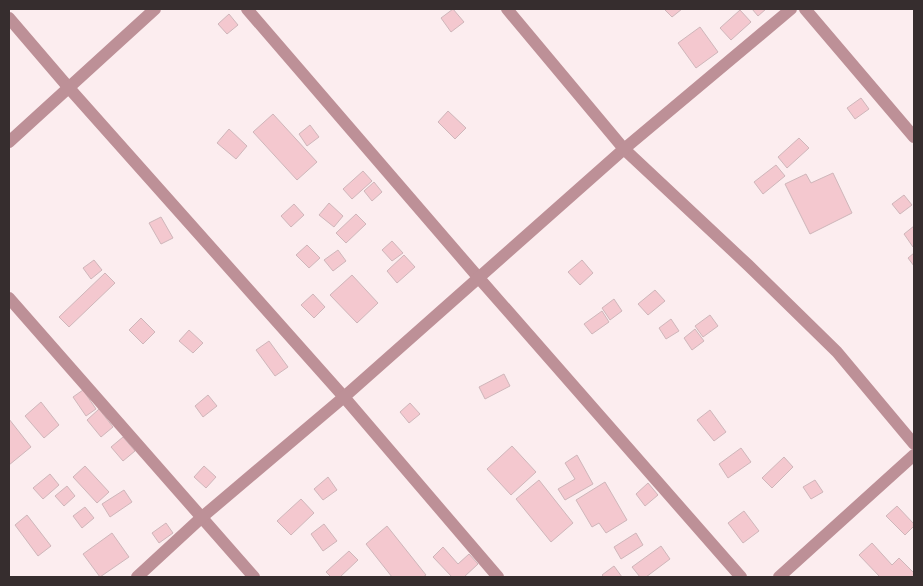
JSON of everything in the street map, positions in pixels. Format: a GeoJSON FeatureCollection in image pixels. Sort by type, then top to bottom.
{"type":"FeatureCollection","features":[{"type":"Feature","properties":{"kind":"street"},"geometry":{"type":"LineString","coordinates":[[9,142],[155,9]]}},
{"type":"Feature","properties":{"kind":"street"},"geometry":{"type":"LineString","coordinates":[[247,9],[478,277],[741,577]]}},
{"type":"Feature","properties":{"kind":"street"},"geometry":{"type":"LineString","coordinates":[[507,9],[624,149],[748,265],[837,352],[914,444]]}},
{"type":"Feature","properties":{"kind":"street"},"geometry":{"type":"LineString","coordinates":[[137,577],[201,518],[344,397],[624,149],[791,9]]}},
{"type":"Feature","properties":{"kind":"street"},"geometry":{"type":"LineString","coordinates":[[805,9],[914,137]]}},
{"type":"Feature","properties":{"kind":"street"},"geometry":{"type":"LineString","coordinates":[[9,18],[344,397],[498,577]]}},
{"type":"Feature","properties":{"kind":"street"},"geometry":{"type":"LineString","coordinates":[[9,298],[254,577]]}},
{"type":"Feature","properties":{"kind":"street"},"geometry":{"type":"LineString","coordinates":[[779,577],[914,455]]}},
{"type":"Feature","properties":{"kind":"building"},"geometry":{"type":"Polygon","coordinates":[[[453,9],[464,22],[451,32],[441,18],[453,9]]]}},
{"type":"Feature","properties":{"kind":"building"},"geometry":{"type":"Polygon","coordinates":[[[664,9],[682,9],[672,17],[664,9]]]}},
{"type":"Feature","properties":{"kind":"building"},"geometry":{"type":"Polygon","coordinates":[[[752,9],[766,9],[758,16],[752,9]]]}},
{"type":"Feature","properties":{"kind":"building"},"geometry":{"type":"Polygon","coordinates":[[[740,10],[751,22],[731,40],[720,28],[740,10]]]}},
{"type":"Feature","properties":{"kind":"building"},"geometry":{"type":"Polygon","coordinates":[[[229,14],[238,25],[227,34],[218,24],[229,14]]]}},
{"type":"Feature","properties":{"kind":"building"},"geometry":{"type":"Polygon","coordinates":[[[700,27],[718,52],[696,68],[678,43],[700,27]]]}},
{"type":"Feature","properties":{"kind":"building"},"geometry":{"type":"Polygon","coordinates":[[[861,98],[869,109],[855,119],[847,108],[861,98]]]}},
{"type":"Feature","properties":{"kind":"building"},"geometry":{"type":"Polygon","coordinates":[[[448,111],[466,128],[455,139],[438,122],[448,111]]]}},
{"type":"Feature","properties":{"kind":"building"},"geometry":{"type":"Polygon","coordinates":[[[273,114],[317,162],[297,180],[253,132],[273,114]]]}},
{"type":"Feature","properties":{"kind":"building"},"geometry":{"type":"Polygon","coordinates":[[[310,125],[319,137],[307,146],[299,134],[310,125]]]}},
{"type":"Feature","properties":{"kind":"building"},"geometry":{"type":"Polygon","coordinates":[[[229,129],[247,146],[236,159],[217,143],[229,129]]]}},
{"type":"Feature","properties":{"kind":"building"},"geometry":{"type":"Polygon","coordinates":[[[799,138],[809,148],[787,168],[778,157],[799,138]]]}},
{"type":"Feature","properties":{"kind":"building"},"geometry":{"type":"Polygon","coordinates":[[[776,165],[785,176],[763,194],[754,182],[776,165]]]}},
{"type":"Feature","properties":{"kind":"building"},"geometry":{"type":"Polygon","coordinates":[[[363,171],[372,181],[352,199],[343,189],[363,171]]]}},
{"type":"Feature","properties":{"kind":"building"},"geometry":{"type":"Polygon","coordinates":[[[833,173],[852,213],[810,234],[785,184],[806,174],[811,183],[833,173]]]}},
{"type":"Feature","properties":{"kind":"building"},"geometry":{"type":"Polygon","coordinates":[[[374,182],[382,192],[372,201],[364,191],[374,182]]]}},
{"type":"Feature","properties":{"kind":"building"},"geometry":{"type":"Polygon","coordinates":[[[904,195],[912,205],[900,214],[892,204],[904,195]]]}},
{"type":"Feature","properties":{"kind":"building"},"geometry":{"type":"Polygon","coordinates":[[[329,203],[343,216],[334,227],[319,215],[329,203]]]}},
{"type":"Feature","properties":{"kind":"building"},"geometry":{"type":"Polygon","coordinates":[[[294,204],[304,215],[291,227],[281,216],[294,204]]]}},
{"type":"Feature","properties":{"kind":"building"},"geometry":{"type":"Polygon","coordinates":[[[356,214],[366,224],[346,243],[336,233],[356,214]]]}},
{"type":"Feature","properties":{"kind":"building"},"geometry":{"type":"Polygon","coordinates":[[[161,217],[173,238],[161,244],[149,223],[161,217]]]}},
{"type":"Feature","properties":{"kind":"building"},"geometry":{"type":"Polygon","coordinates":[[[914,226],[914,246],[913,247],[904,234],[914,226]]]}},
{"type":"Feature","properties":{"kind":"building"},"geometry":{"type":"Polygon","coordinates":[[[392,241],[403,253],[392,261],[382,250],[392,241]]]}},
{"type":"Feature","properties":{"kind":"building"},"geometry":{"type":"Polygon","coordinates":[[[307,245],[320,258],[309,268],[296,255],[307,245]]]}},
{"type":"Feature","properties":{"kind":"building"},"geometry":{"type":"Polygon","coordinates":[[[338,250],[346,261],[333,271],[324,260],[338,250]]]}},
{"type":"Feature","properties":{"kind":"building"},"geometry":{"type":"Polygon","coordinates":[[[914,253],[914,266],[908,258],[914,253]]]}},
{"type":"Feature","properties":{"kind":"building"},"geometry":{"type":"Polygon","coordinates":[[[404,255],[415,267],[397,283],[387,271],[404,255]]]}},
{"type":"Feature","properties":{"kind":"building"},"geometry":{"type":"Polygon","coordinates":[[[94,260],[102,270],[91,279],[83,268],[94,260]]]}},
{"type":"Feature","properties":{"kind":"building"},"geometry":{"type":"Polygon","coordinates":[[[582,260],[593,273],[580,285],[568,272],[582,260]]]}},
{"type":"Feature","properties":{"kind":"building"},"geometry":{"type":"Polygon","coordinates":[[[105,273],[115,283],[69,327],[59,317],[105,273]]]}},
{"type":"Feature","properties":{"kind":"building"},"geometry":{"type":"Polygon","coordinates":[[[352,275],[378,303],[357,323],[330,295],[352,275]]]}},
{"type":"Feature","properties":{"kind":"building"},"geometry":{"type":"Polygon","coordinates":[[[655,290],[665,301],[648,315],[638,304],[655,290]]]}},
{"type":"Feature","properties":{"kind":"building"},"geometry":{"type":"Polygon","coordinates":[[[313,294],[325,307],[314,318],[301,305],[313,294]]]}},
{"type":"Feature","properties":{"kind":"building"},"geometry":{"type":"Polygon","coordinates":[[[614,299],[622,311],[610,320],[602,308],[614,299]]]}},
{"type":"Feature","properties":{"kind":"building"},"geometry":{"type":"Polygon","coordinates":[[[602,311],[609,322],[592,334],[584,324],[602,311]]]}},
{"type":"Feature","properties":{"kind":"building"},"geometry":{"type":"Polygon","coordinates":[[[710,315],[718,326],[703,337],[695,326],[710,315]]]}},
{"type":"Feature","properties":{"kind":"building"},"geometry":{"type":"Polygon","coordinates":[[[141,318],[155,332],[143,344],[129,330],[141,318]]]}},
{"type":"Feature","properties":{"kind":"building"},"geometry":{"type":"Polygon","coordinates":[[[671,319],[679,331],[666,339],[659,328],[671,319]]]}},
{"type":"Feature","properties":{"kind":"building"},"geometry":{"type":"Polygon","coordinates":[[[695,329],[704,341],[692,350],[684,338],[695,329]]]}},
{"type":"Feature","properties":{"kind":"building"},"geometry":{"type":"Polygon","coordinates":[[[189,330],[203,343],[193,353],[179,341],[189,330]]]}},
{"type":"Feature","properties":{"kind":"building"},"geometry":{"type":"Polygon","coordinates":[[[269,341],[288,367],[275,376],[256,350],[269,341]]]}},
{"type":"Feature","properties":{"kind":"building"},"geometry":{"type":"Polygon","coordinates":[[[504,374],[510,386],[485,399],[479,387],[504,374]]]}},
{"type":"Feature","properties":{"kind":"building"},"geometry":{"type":"Polygon","coordinates":[[[83,390],[96,409],[86,416],[73,397],[83,390]]]}},
{"type":"Feature","properties":{"kind":"building"},"geometry":{"type":"Polygon","coordinates":[[[208,395],[217,406],[203,417],[195,406],[208,395]]]}},
{"type":"Feature","properties":{"kind":"building"},"geometry":{"type":"Polygon","coordinates":[[[41,402],[59,425],[44,438],[25,416],[41,402]]]}},
{"type":"Feature","properties":{"kind":"building"},"geometry":{"type":"Polygon","coordinates":[[[410,403],[420,414],[409,423],[400,412],[410,403]]]}},
{"type":"Feature","properties":{"kind":"building"},"geometry":{"type":"Polygon","coordinates":[[[99,409],[113,427],[101,437],[87,420],[99,409]]]}},
{"type":"Feature","properties":{"kind":"building"},"geometry":{"type":"Polygon","coordinates":[[[710,410],[726,432],[714,441],[697,420],[710,410]]]}},
{"type":"Feature","properties":{"kind":"building"},"geometry":{"type":"Polygon","coordinates":[[[9,419],[31,447],[9,465],[9,419]]]}},
{"type":"Feature","properties":{"kind":"building"},"geometry":{"type":"Polygon","coordinates":[[[123,437],[135,451],[123,461],[111,447],[123,437]]]}},
{"type":"Feature","properties":{"kind":"building"},"geometry":{"type":"Polygon","coordinates":[[[512,446],[536,472],[511,495],[487,469],[512,446]]]}},
{"type":"Feature","properties":{"kind":"building"},"geometry":{"type":"Polygon","coordinates":[[[741,448],[751,462],[728,478],[719,464],[741,448]]]}},
{"type":"Feature","properties":{"kind":"building"},"geometry":{"type":"Polygon","coordinates":[[[577,455],[593,484],[565,500],[558,489],[575,479],[565,463],[577,455]]]}},
{"type":"Feature","properties":{"kind":"building"},"geometry":{"type":"Polygon","coordinates":[[[784,457],[793,467],[772,488],[762,478],[784,457]]]}},
{"type":"Feature","properties":{"kind":"building"},"geometry":{"type":"Polygon","coordinates":[[[85,466],[109,492],[97,503],[73,477],[85,466]]]}},
{"type":"Feature","properties":{"kind":"building"},"geometry":{"type":"Polygon","coordinates":[[[204,466],[216,477],[206,488],[194,477],[204,466]]]}},
{"type":"Feature","properties":{"kind":"building"},"geometry":{"type":"Polygon","coordinates":[[[50,474],[59,485],[43,499],[33,488],[50,474]]]}},
{"type":"Feature","properties":{"kind":"building"},"geometry":{"type":"Polygon","coordinates":[[[328,477],[337,490],[323,500],[314,489],[328,477]]]}},
{"type":"Feature","properties":{"kind":"building"},"geometry":{"type":"Polygon","coordinates":[[[539,480],[573,523],[551,542],[516,499],[539,480]]]}},
{"type":"Feature","properties":{"kind":"building"},"geometry":{"type":"Polygon","coordinates":[[[815,480],[823,492],[811,499],[803,487],[815,480]]]}},
{"type":"Feature","properties":{"kind":"building"},"geometry":{"type":"Polygon","coordinates":[[[605,482],[627,520],[606,533],[599,523],[592,527],[576,500],[605,482]]]}},
{"type":"Feature","properties":{"kind":"building"},"geometry":{"type":"Polygon","coordinates":[[[648,483],[658,495],[645,506],[636,494],[648,483]]]}},
{"type":"Feature","properties":{"kind":"building"},"geometry":{"type":"Polygon","coordinates":[[[67,486],[75,496],[64,506],[55,496],[67,486]]]}},
{"type":"Feature","properties":{"kind":"building"},"geometry":{"type":"Polygon","coordinates":[[[124,490],[132,502],[110,517],[102,504],[124,490]]]}},
{"type":"Feature","properties":{"kind":"building"},"geometry":{"type":"Polygon","coordinates":[[[301,499],[314,513],[291,535],[277,521],[301,499]]]}},
{"type":"Feature","properties":{"kind":"building"},"geometry":{"type":"Polygon","coordinates":[[[897,506],[914,524],[905,535],[886,516],[897,506]]]}},
{"type":"Feature","properties":{"kind":"building"},"geometry":{"type":"Polygon","coordinates":[[[85,507],[94,518],[82,528],[73,516],[85,507]]]}},
{"type":"Feature","properties":{"kind":"building"},"geometry":{"type":"Polygon","coordinates":[[[744,511],[759,531],[743,543],[728,523],[744,511]]]}},
{"type":"Feature","properties":{"kind":"building"},"geometry":{"type":"Polygon","coordinates":[[[27,515],[51,546],[38,556],[15,525],[27,515]]]}},
{"type":"Feature","properties":{"kind":"building"},"geometry":{"type":"Polygon","coordinates":[[[166,523],[173,533],[159,543],[152,533],[166,523]]]}},
{"type":"Feature","properties":{"kind":"building"},"geometry":{"type":"Polygon","coordinates":[[[324,524],[337,541],[323,551],[311,534],[324,524]]]}},
{"type":"Feature","properties":{"kind":"building"},"geometry":{"type":"Polygon","coordinates":[[[387,526],[426,575],[423,577],[392,577],[366,544],[387,526]]]}},
{"type":"Feature","properties":{"kind":"building"},"geometry":{"type":"Polygon","coordinates":[[[112,533],[129,557],[100,577],[83,554],[112,533]]]}},
{"type":"Feature","properties":{"kind":"building"},"geometry":{"type":"Polygon","coordinates":[[[636,533],[643,545],[621,559],[614,547],[636,533]]]}},
{"type":"Feature","properties":{"kind":"building"},"geometry":{"type":"Polygon","coordinates":[[[872,543],[892,565],[899,558],[914,573],[914,577],[880,577],[859,555],[872,543]]]}},
{"type":"Feature","properties":{"kind":"building"},"geometry":{"type":"Polygon","coordinates":[[[661,546],[670,559],[646,577],[640,577],[632,567],[661,546]]]}},
{"type":"Feature","properties":{"kind":"building"},"geometry":{"type":"Polygon","coordinates":[[[443,547],[458,564],[469,554],[478,564],[464,577],[452,577],[433,557],[443,547]]]}},
{"type":"Feature","properties":{"kind":"building"},"geometry":{"type":"Polygon","coordinates":[[[349,551],[358,560],[340,577],[331,577],[326,572],[349,551]]]}},
{"type":"Feature","properties":{"kind":"building"},"geometry":{"type":"Polygon","coordinates":[[[614,566],[622,577],[604,577],[602,575],[614,566]]]}}]}
